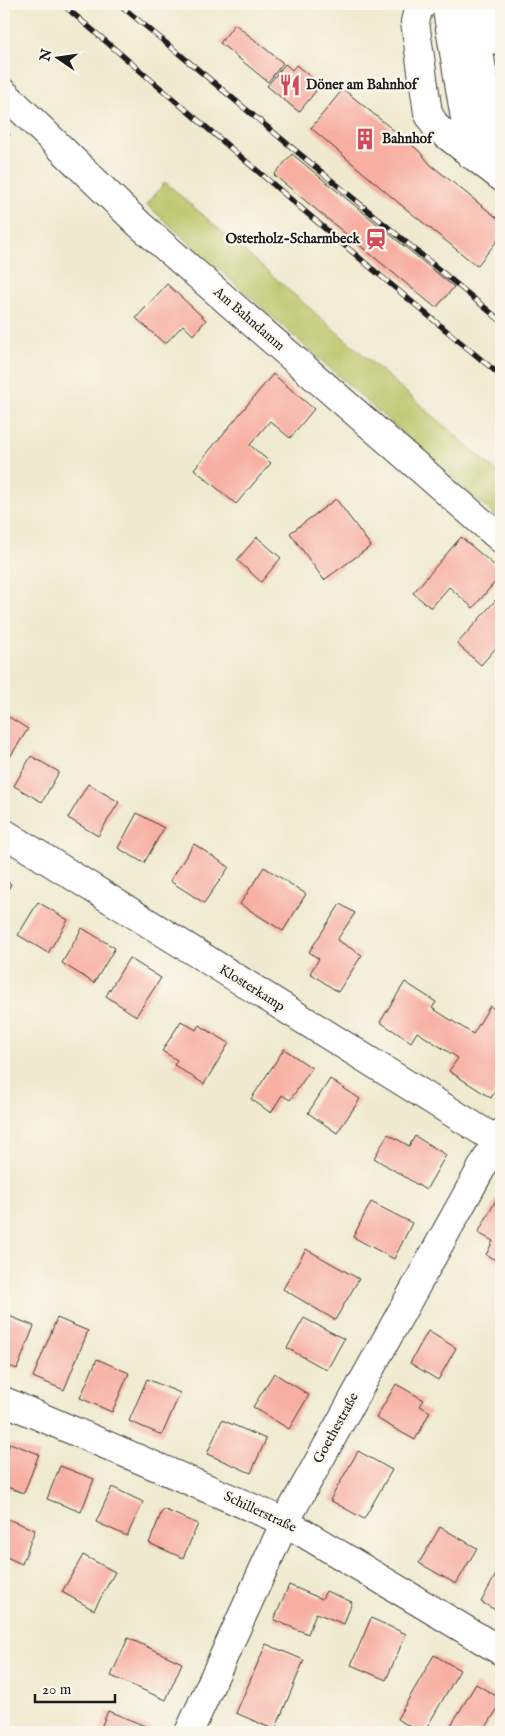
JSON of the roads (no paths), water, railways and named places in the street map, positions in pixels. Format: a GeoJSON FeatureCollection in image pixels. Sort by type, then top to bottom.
{"type":"FeatureCollection","features":[{"type":"Feature","properties":{"kind":"street"},"geometry":{"type":"LineString","coordinates":[[423,4],[418,10],[415,22],[428,113],[436,127],[501,176]]}},
{"type":"Feature","properties":{"kind":"street"},"geometry":{"type":"LineString","coordinates":[[446,4],[471,155]]}},
{"type":"Feature","properties":{"kind":"street"},"geometry":{"type":"LineString","coordinates":[[490,8],[501,176]]}},
{"type":"Feature","properties":{"kind":"street"},"geometry":{"type":"LineString","coordinates":[[490,8],[501,41]]}},
{"type":"Feature","properties":{"kind":"street","name":"Am Bahndamm"},"geometry":{"type":"LineString","coordinates":[[4,93],[140,225],[501,539]]}},
{"type":"Feature","properties":{"kind":"street","name":"Klosterkamp"},"geometry":{"type":"LineString","coordinates":[[4,832],[499,1139]]}},
{"type":"Feature","properties":{"kind":"street","name":"Goethestraße"},"geometry":{"type":"LineString","coordinates":[[189,1732],[285,1522],[499,1139]]}},
{"type":"Feature","properties":{"kind":"street","name":"Schillerstraße"},"geometry":{"type":"LineString","coordinates":[[4,1401],[285,1522],[501,1651]]}},
{"type":"Feature","properties":{"kind":"railway"},"geometry":{"type":"LineString","coordinates":[[62,4],[370,267],[501,376]]}},
{"type":"Feature","properties":{"kind":"railway"},"geometry":{"type":"LineString","coordinates":[[119,4],[501,321]]}},
{"type":"Feature","properties":{"kind":"place","name":"Döner am Bahnhof"},"geometry":{"type":"Point","coordinates":[290,85]}},
{"type":"Feature","properties":{"kind":"place","name":"Bahnhof"},"geometry":{"type":"Point","coordinates":[365,139]}},
{"type":"Feature","properties":{"kind":"place","name":"Osterholz-Scharmbeck"},"geometry":{"type":"Point","coordinates":[376,239]}}]}
